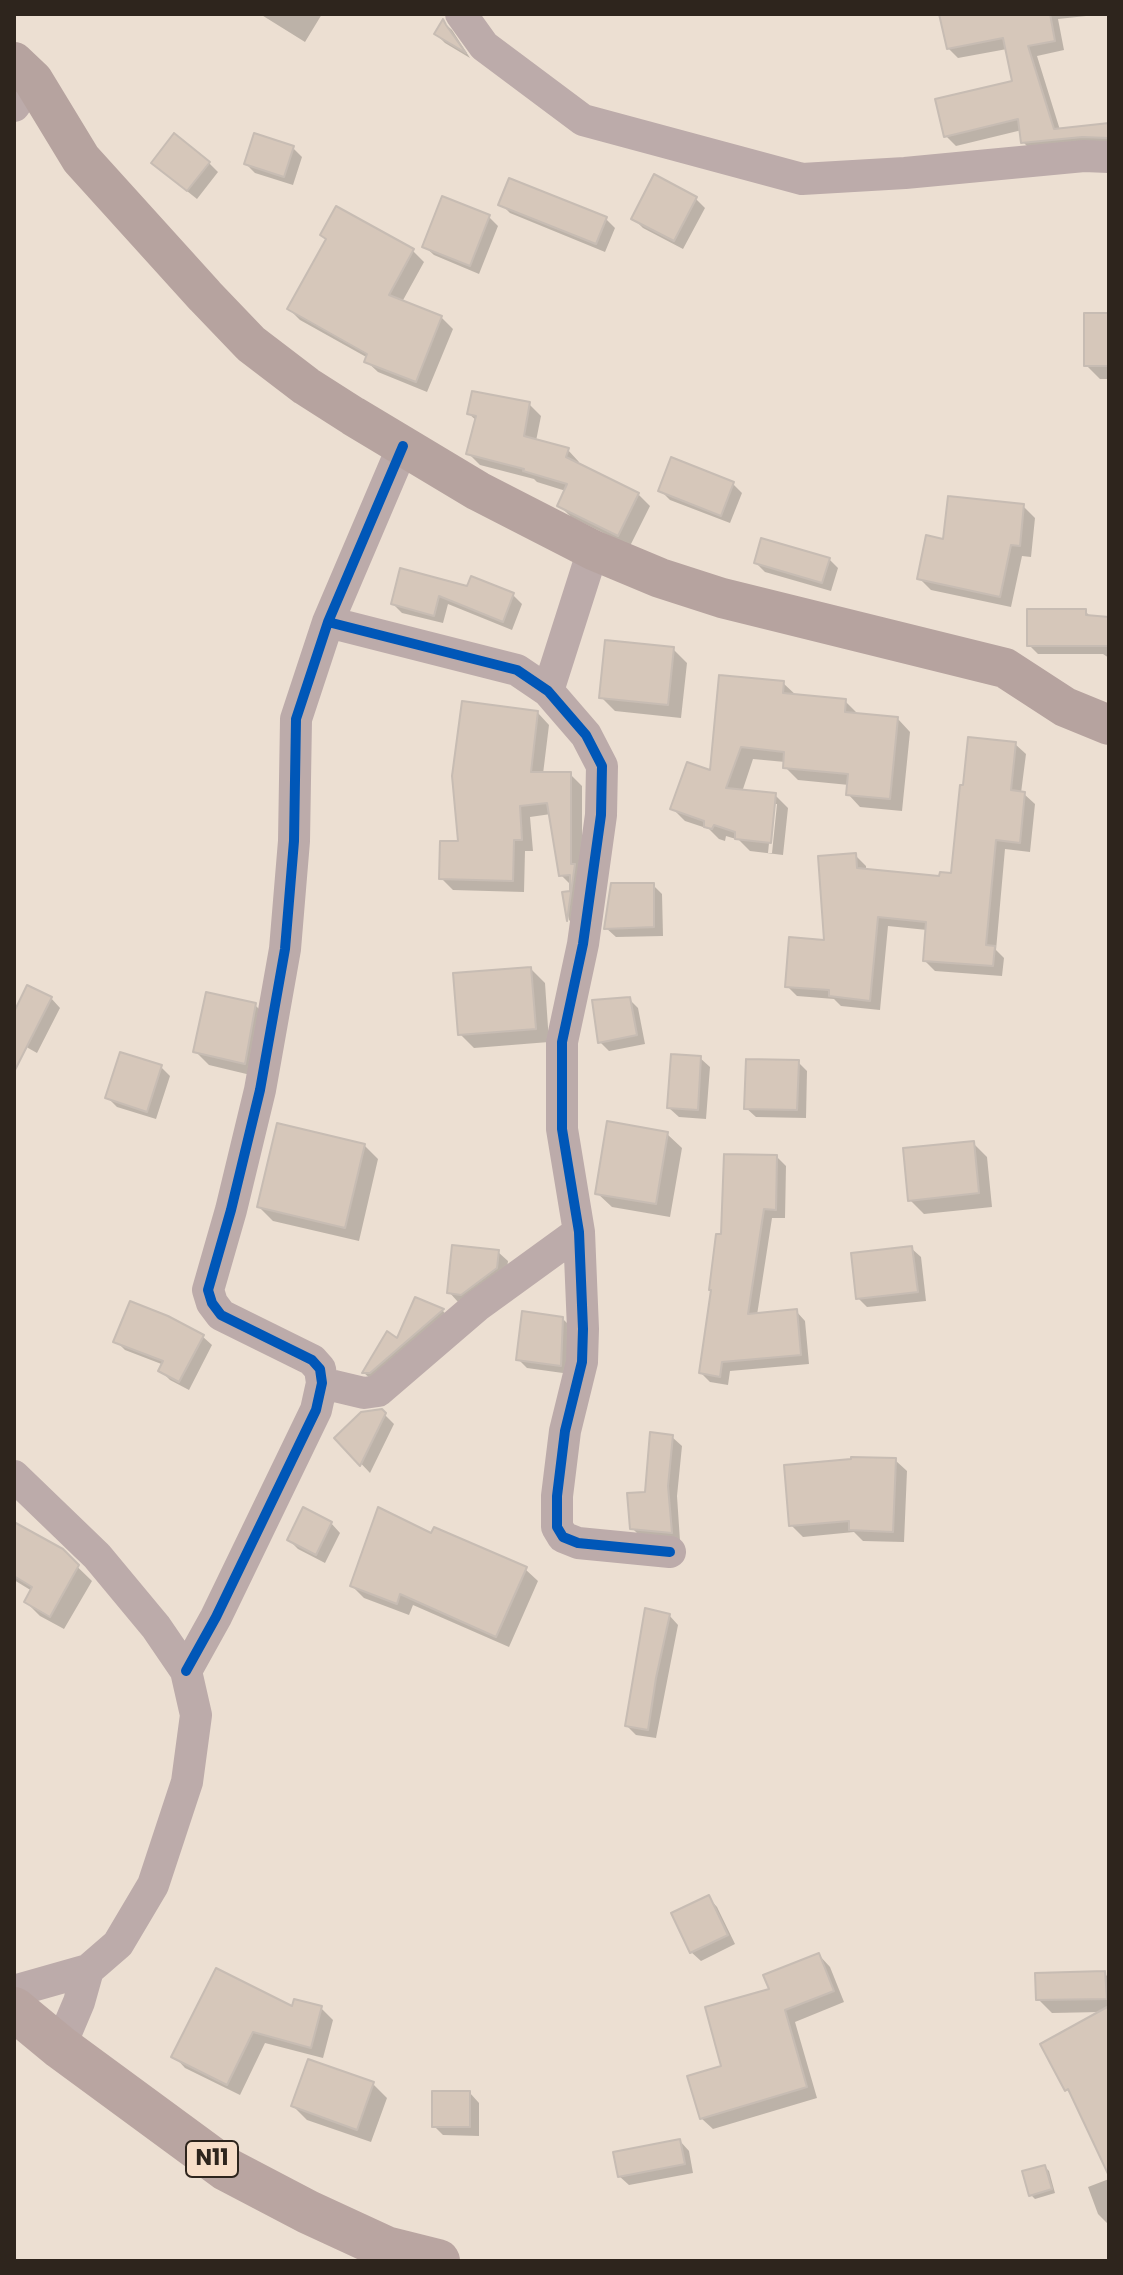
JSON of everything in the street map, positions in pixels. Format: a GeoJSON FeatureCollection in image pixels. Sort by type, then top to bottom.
{"type":"FeatureCollection","features":[{"type":"Feature","properties":{"kind":"highway","name":"N11"},"geometry":{"type":"LineString","coordinates":[[14,2009],[60,2047],[226,2169],[389,2254],[438,2261]]}},
{"type":"Feature","properties":{"kind":"main road"},"geometry":{"type":"LineString","coordinates":[[20,83],[138,224],[251,344],[306,386],[478,491],[593,550],[660,578],[722,598],[1005,668],[1065,707],[1109,725]]}},
{"type":"Feature","properties":{"kind":"street"},"geometry":{"type":"LineString","coordinates":[[461,14],[484,46],[583,120],[802,179],[1084,156],[1109,157]]}},
{"type":"Feature","properties":{"kind":"street"},"geometry":{"type":"LineString","coordinates":[[186,1671],[216,1617],[316,1410],[322,1383],[320,1369],[312,1360],[221,1315],[212,1303],[208,1290],[260,1090],[285,949],[294,841],[296,719],[328,622],[403,446]]}},
{"type":"Feature","properties":{"kind":"street"},"geometry":{"type":"LineString","coordinates":[[548,691],[593,550]]}},
{"type":"Feature","properties":{"kind":"street"},"geometry":{"type":"LineString","coordinates":[[328,622],[517,670],[548,691],[586,735],[602,766],[601,815],[583,944],[562,1042],[562,1129],[579,1232],[582,1362],[565,1431],[557,1496],[557,1527],[563,1537],[578,1543],[670,1552]]}},
{"type":"Feature","properties":{"kind":"street"},"geometry":{"type":"LineString","coordinates":[[1065,707],[1109,710]]}},
{"type":"Feature","properties":{"kind":"street"},"geometry":{"type":"LineString","coordinates":[[322,1383],[364,1393],[378,1391],[477,1306],[579,1232]]}},
{"type":"Feature","properties":{"kind":"street"},"geometry":{"type":"LineString","coordinates":[[14,1476],[97,1556],[156,1627],[186,1671],[196,1715],[187,1782],[153,1885],[118,1944],[88,1970],[14,1991]]}},
{"type":"Feature","properties":{"kind":"street"},"geometry":{"type":"LineString","coordinates":[[60,2047],[79,2002],[88,1970]]}},
{"type":"Feature","properties":{"kind":"building"},"geometry":{"type":"Polygon","coordinates":[[[939,14],[1050,14],[1055,41],[1028,46],[1054,129],[1109,123],[1109,138],[1082,137],[1021,143],[1018,119],[944,137],[935,99],[1012,81],[1003,38],[947,49],[939,14]]]}},
{"type":"Feature","properties":{"kind":"building"},"geometry":{"type":"Polygon","coordinates":[[[443,19],[446,25],[466,53],[434,34],[443,19]]]}},
{"type":"Feature","properties":{"kind":"building"},"geometry":{"type":"Polygon","coordinates":[[[174,133],[210,162],[187,191],[151,163],[174,133]]]}},
{"type":"Feature","properties":{"kind":"building"},"geometry":{"type":"Polygon","coordinates":[[[254,133],[294,146],[284,177],[244,164],[254,133]]]}},
{"type":"Feature","properties":{"kind":"building"},"geometry":{"type":"Polygon","coordinates":[[[654,174],[697,197],[674,241],[631,219],[654,174]]]}},
{"type":"Feature","properties":{"kind":"building"},"geometry":{"type":"Polygon","coordinates":[[[509,178],[607,217],[596,244],[498,205],[509,178]]]}},
{"type":"Feature","properties":{"kind":"building"},"geometry":{"type":"Polygon","coordinates":[[[442,196],[490,215],[470,266],[422,247],[442,196]]]}},
{"type":"Feature","properties":{"kind":"building"},"geometry":{"type":"Polygon","coordinates":[[[336,206],[414,249],[389,295],[442,316],[416,382],[364,362],[367,354],[287,309],[326,239],[320,235],[336,206]]]}},
{"type":"Feature","properties":{"kind":"building"},"geometry":{"type":"Polygon","coordinates":[[[1084,313],[1109,313],[1109,366],[1084,366],[1084,313]]]}},
{"type":"Feature","properties":{"kind":"building"},"geometry":{"type":"Polygon","coordinates":[[[472,391],[530,402],[524,436],[569,448],[566,457],[639,493],[618,536],[557,506],[567,484],[466,454],[476,416],[467,414],[472,391]]]}},
{"type":"Feature","properties":{"kind":"building"},"geometry":{"type":"Polygon","coordinates":[[[671,457],[734,482],[721,516],[658,491],[671,457]]]}},
{"type":"Feature","properties":{"kind":"building"},"geometry":{"type":"Polygon","coordinates":[[[948,496],[1024,504],[1020,546],[1011,545],[1000,597],[917,579],[926,535],[943,539],[948,496]]]}},
{"type":"Feature","properties":{"kind":"building"},"geometry":{"type":"Polygon","coordinates":[[[761,538],[830,558],[822,583],[754,563],[761,538]]]}},
{"type":"Feature","properties":{"kind":"building"},"geometry":{"type":"Polygon","coordinates":[[[400,568],[467,586],[471,576],[514,593],[503,622],[439,596],[434,616],[391,604],[400,568]]]}},
{"type":"Feature","properties":{"kind":"building"},"geometry":{"type":"Polygon","coordinates":[[[1027,609],[1086,609],[1086,615],[1109,617],[1109,646],[1027,646],[1027,609]]]}},
{"type":"Feature","properties":{"kind":"building"},"geometry":{"type":"Polygon","coordinates":[[[605,640],[674,647],[668,705],[599,698],[605,640]]]}},
{"type":"Feature","properties":{"kind":"building"},"geometry":{"type":"Polygon","coordinates":[[[719,675],[784,681],[783,693],[846,699],[845,712],[898,717],[890,799],[846,795],[848,774],[783,768],[784,752],[741,747],[726,788],[776,793],[771,843],[735,839],[735,832],[714,825],[712,829],[704,827],[704,821],[670,809],[687,762],[710,770],[719,675]]]}},
{"type":"Feature","properties":{"kind":"building"},"geometry":{"type":"Polygon","coordinates":[[[462,701],[538,711],[531,772],[571,772],[571,864],[575,864],[567,921],[562,892],[570,891],[570,875],[559,876],[547,803],[520,806],[522,840],[514,840],[513,881],[439,879],[440,841],[458,841],[452,776],[462,701]]]}},
{"type":"Feature","properties":{"kind":"building"},"geometry":{"type":"Polygon","coordinates":[[[968,737],[1016,742],[1011,790],[1025,792],[1020,843],[996,840],[986,945],[995,946],[993,966],[923,961],[926,922],[878,917],[870,1001],[829,996],[829,990],[785,987],[789,937],[824,940],[818,856],[856,853],[857,868],[939,876],[940,872],[951,873],[968,737]]]}},
{"type":"Feature","properties":{"kind":"building"},"geometry":{"type":"Polygon","coordinates":[[[611,883],[654,883],[654,927],[604,929],[611,883]]]}},
{"type":"Feature","properties":{"kind":"building"},"geometry":{"type":"Polygon","coordinates":[[[531,967],[536,1029],[458,1035],[453,973],[531,967]]]}},
{"type":"Feature","properties":{"kind":"building"},"geometry":{"type":"Polygon","coordinates":[[[27,985],[52,997],[14,1072],[14,1012],[27,985]]]}},
{"type":"Feature","properties":{"kind":"building"},"geometry":{"type":"Polygon","coordinates":[[[206,992],[256,1003],[245,1064],[193,1052],[206,992]]]}},
{"type":"Feature","properties":{"kind":"building"},"geometry":{"type":"Polygon","coordinates":[[[630,997],[637,1035],[598,1043],[592,1000],[630,997]]]}},
{"type":"Feature","properties":{"kind":"building"},"geometry":{"type":"Polygon","coordinates":[[[120,1052],[162,1065],[147,1112],[105,1098],[120,1052]]]}},
{"type":"Feature","properties":{"kind":"building"},"geometry":{"type":"Polygon","coordinates":[[[671,1054],[701,1056],[698,1110],[667,1108],[671,1054]]]}},
{"type":"Feature","properties":{"kind":"building"},"geometry":{"type":"Polygon","coordinates":[[[746,1059],[799,1060],[797,1110],[744,1109],[746,1059]]]}},
{"type":"Feature","properties":{"kind":"building"},"geometry":{"type":"Polygon","coordinates":[[[607,1121],[668,1132],[656,1204],[595,1194],[607,1121]]]}},
{"type":"Feature","properties":{"kind":"building"},"geometry":{"type":"Polygon","coordinates":[[[277,1123],[365,1144],[345,1228],[257,1207],[277,1123]]]}},
{"type":"Feature","properties":{"kind":"building"},"geometry":{"type":"Polygon","coordinates":[[[974,1141],[979,1193],[908,1201],[903,1148],[974,1141]]]}},
{"type":"Feature","properties":{"kind":"building"},"geometry":{"type":"Polygon","coordinates":[[[724,1154],[777,1155],[776,1210],[764,1209],[748,1314],[797,1309],[801,1355],[722,1362],[720,1377],[699,1373],[716,1234],[721,1234],[724,1154]]]}},
{"type":"Feature","properties":{"kind":"building"},"geometry":{"type":"Polygon","coordinates":[[[452,1245],[499,1250],[497,1268],[461,1295],[447,1293],[452,1245]]]}},
{"type":"Feature","properties":{"kind":"building"},"geometry":{"type":"Polygon","coordinates":[[[912,1246],[918,1292],[856,1299],[851,1253],[912,1246]]]}},
{"type":"Feature","properties":{"kind":"building"},"geometry":{"type":"Polygon","coordinates":[[[415,1297],[444,1309],[370,1373],[362,1373],[387,1331],[397,1338],[415,1297]]]}},
{"type":"Feature","properties":{"kind":"building"},"geometry":{"type":"Polygon","coordinates":[[[130,1301],[204,1335],[179,1382],[158,1371],[163,1361],[113,1342],[130,1301]]]}},
{"type":"Feature","properties":{"kind":"building"},"geometry":{"type":"Polygon","coordinates":[[[522,1311],[563,1317],[561,1366],[516,1360],[522,1311]]]}},
{"type":"Feature","properties":{"kind":"building"},"geometry":{"type":"Polygon","coordinates":[[[382,1409],[386,1413],[360,1466],[334,1438],[361,1412],[382,1409]]]}},
{"type":"Feature","properties":{"kind":"building"},"geometry":{"type":"Polygon","coordinates":[[[650,1432],[673,1435],[668,1486],[672,1533],[630,1529],[627,1493],[645,1492],[650,1432]]]}},
{"type":"Feature","properties":{"kind":"building"},"geometry":{"type":"Polygon","coordinates":[[[851,1457],[896,1458],[893,1532],[849,1530],[849,1521],[789,1526],[784,1465],[851,1457]]]}},
{"type":"Feature","properties":{"kind":"building"},"geometry":{"type":"Polygon","coordinates":[[[303,1507],[332,1522],[316,1555],[287,1540],[303,1507]]]}},
{"type":"Feature","properties":{"kind":"building"},"geometry":{"type":"Polygon","coordinates":[[[378,1507],[431,1533],[434,1527],[527,1567],[496,1637],[400,1594],[397,1604],[350,1586],[378,1507]]]}},
{"type":"Feature","properties":{"kind":"building"},"geometry":{"type":"Polygon","coordinates":[[[14,1522],[63,1549],[79,1565],[50,1617],[24,1602],[32,1587],[14,1576],[14,1522]]]}},
{"type":"Feature","properties":{"kind":"building"},"geometry":{"type":"Polygon","coordinates":[[[645,1608],[670,1614],[648,1730],[625,1726],[645,1608]]]}},
{"type":"Feature","properties":{"kind":"building"},"geometry":{"type":"Polygon","coordinates":[[[709,1895],[728,1935],[690,1953],[671,1913],[709,1895]]]}},
{"type":"Feature","properties":{"kind":"building"},"geometry":{"type":"Polygon","coordinates":[[[819,1953],[834,1991],[785,2010],[807,2087],[700,2119],[687,2076],[721,2066],[705,2007],[769,1989],[763,1975],[819,1953]]]}},
{"type":"Feature","properties":{"kind":"building"},"geometry":{"type":"Polygon","coordinates":[[[216,1968],[292,2006],[294,1999],[322,2006],[311,2048],[253,2032],[227,2085],[171,2057],[216,1968]]]}},
{"type":"Feature","properties":{"kind":"building"},"geometry":{"type":"Polygon","coordinates":[[[1105,1971],[1107,1999],[1036,2000],[1035,1973],[1105,1971]]]}},
{"type":"Feature","properties":{"kind":"building"},"geometry":{"type":"Polygon","coordinates":[[[1109,2006],[1109,2176],[1068,2089],[1065,2091],[1040,2044],[1109,2006]]]}},
{"type":"Feature","properties":{"kind":"building"},"geometry":{"type":"Polygon","coordinates":[[[308,2059],[374,2082],[357,2130],[291,2106],[308,2059]]]}},
{"type":"Feature","properties":{"kind":"building"},"geometry":{"type":"Polygon","coordinates":[[[432,2091],[470,2091],[470,2127],[432,2127],[432,2091]]]}},
{"type":"Feature","properties":{"kind":"building"},"geometry":{"type":"Polygon","coordinates":[[[680,2139],[685,2164],[618,2177],[613,2152],[680,2139]]]}},
{"type":"Feature","properties":{"kind":"building"},"geometry":{"type":"Polygon","coordinates":[[[1045,2165],[1052,2189],[1029,2196],[1022,2171],[1045,2165]]]}},
{"type":"Feature","properties":{"kind":"cycle path"},"geometry":{"type":"LineString","coordinates":[[186,1671],[216,1617],[316,1410],[322,1383],[320,1369],[312,1360],[221,1315],[212,1303],[208,1290],[260,1090],[285,949],[294,841],[296,719],[328,622],[403,446]]}},
{"type":"Feature","properties":{"kind":"cycle path"},"geometry":{"type":"LineString","coordinates":[[328,622],[517,670],[548,691],[586,735],[602,766],[601,815],[583,944],[562,1042],[562,1129],[579,1232],[583,1329],[582,1362],[565,1431],[557,1496],[557,1527],[563,1537],[578,1543],[670,1552]]}}]}
